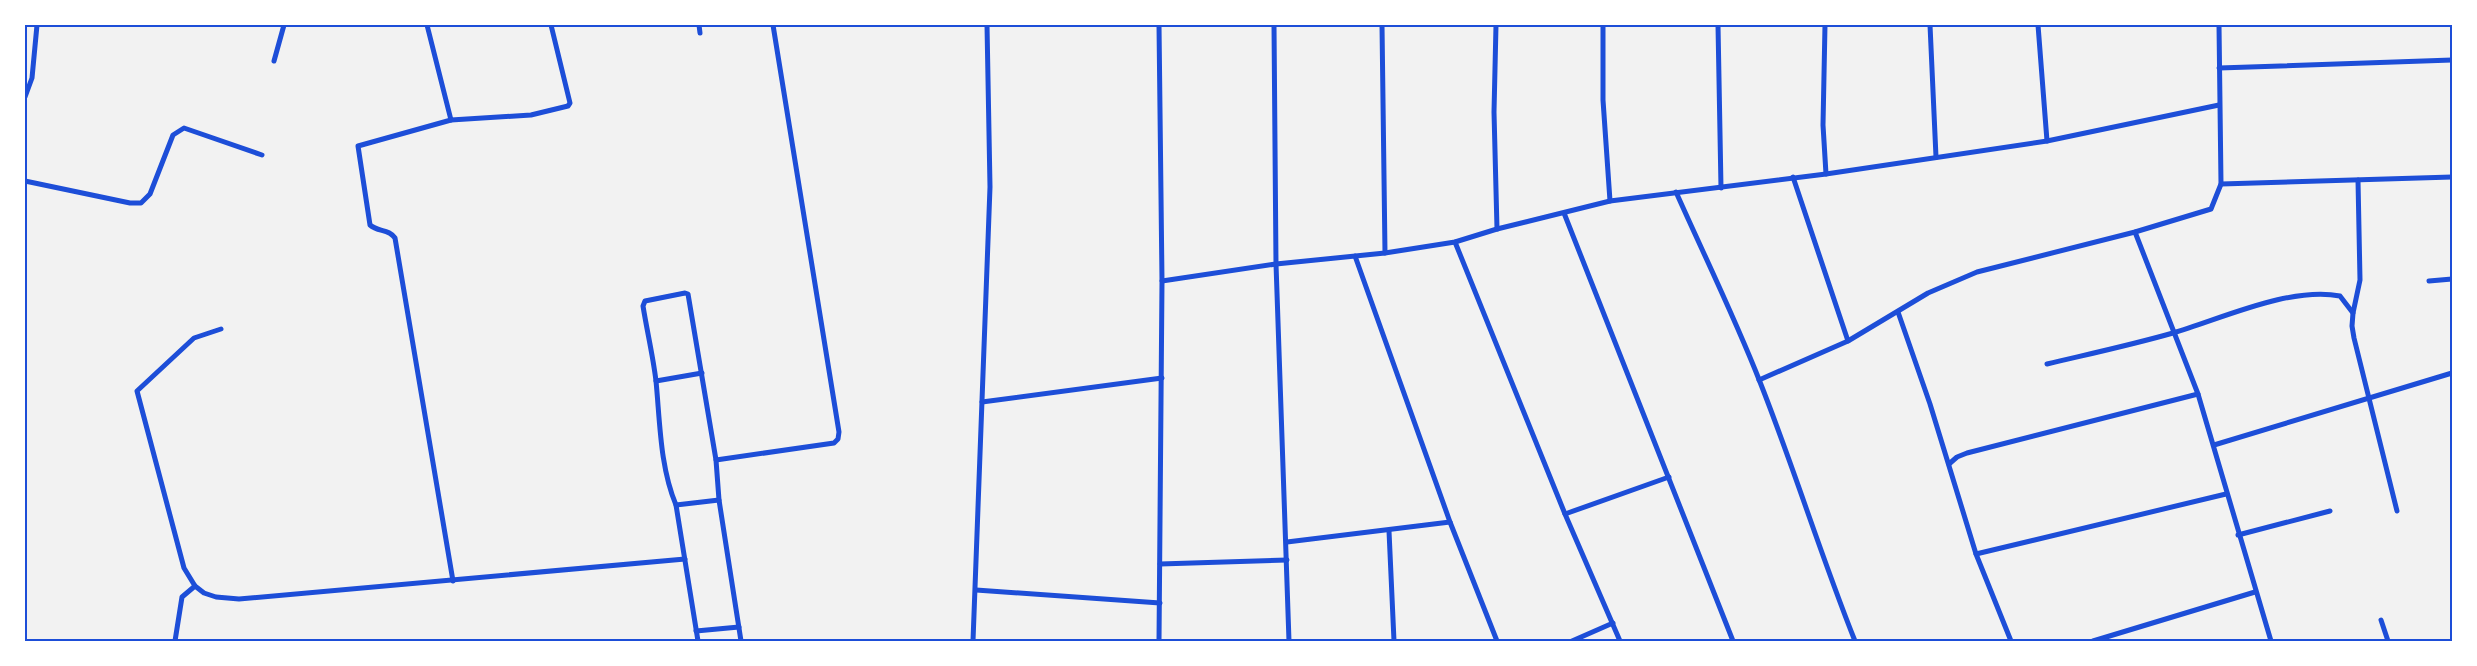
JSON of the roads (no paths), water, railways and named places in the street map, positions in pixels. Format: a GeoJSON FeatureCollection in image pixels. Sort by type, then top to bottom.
{"type":"FeatureCollection","features":[{"type":"Feature","properties":{"kind":"street"},"geometry":{"type":"LineString","coordinates":[[25,97],[32,78],[37,25]]}},
{"type":"Feature","properties":{"kind":"street"},"geometry":{"type":"LineString","coordinates":[[274,61],[284,25]]}},
{"type":"Feature","properties":{"kind":"street"},"geometry":{"type":"LineString","coordinates":[[427,25],[451,120]]}},
{"type":"Feature","properties":{"kind":"street"},"geometry":{"type":"LineString","coordinates":[[453,581],[395,238],[391,233],[376,229],[370,225],[358,146],[451,120],[531,115],[568,106],[570,103],[551,25]]}},
{"type":"Feature","properties":{"kind":"street"},"geometry":{"type":"LineString","coordinates":[[699,25],[700,33]]}},
{"type":"Feature","properties":{"kind":"street"},"geometry":{"type":"LineString","coordinates":[[716,460],[834,443],[838,440],[840,432],[773,25]]}},
{"type":"Feature","properties":{"kind":"street"},"geometry":{"type":"LineString","coordinates":[[973,641],[990,187],[987,25]]}},
{"type":"Feature","properties":{"kind":"street"},"geometry":{"type":"LineString","coordinates":[[1159,25],[1162,281],[1159,641]]}},
{"type":"Feature","properties":{"kind":"street"},"geometry":{"type":"LineString","coordinates":[[1274,25],[1276,264],[1288,560],[1289,641]]}},
{"type":"Feature","properties":{"kind":"street"},"geometry":{"type":"LineString","coordinates":[[1382,25],[1385,254]]}},
{"type":"Feature","properties":{"kind":"street"},"geometry":{"type":"LineString","coordinates":[[1496,25],[1494,112],[1497,229]]}},
{"type":"Feature","properties":{"kind":"street"},"geometry":{"type":"LineString","coordinates":[[1603,25],[1603,100],[1610,201]]}},
{"type":"Feature","properties":{"kind":"street"},"geometry":{"type":"LineString","coordinates":[[1718,25],[1721,188]]}},
{"type":"Feature","properties":{"kind":"street"},"geometry":{"type":"LineString","coordinates":[[1825,25],[1823,126],[1826,174]]}},
{"type":"Feature","properties":{"kind":"street"},"geometry":{"type":"LineString","coordinates":[[1930,25],[1936,157]]}},
{"type":"Feature","properties":{"kind":"street"},"geometry":{"type":"LineString","coordinates":[[2038,25],[2047,141]]}},
{"type":"Feature","properties":{"kind":"street"},"geometry":{"type":"LineString","coordinates":[[1760,380],[1848,342],[1928,293],[1977,272],[2135,232],[2211,209],[2221,184],[2219,25]]}},
{"type":"Feature","properties":{"kind":"street"},"geometry":{"type":"LineString","coordinates":[[2219,68],[2452,60]]}},
{"type":"Feature","properties":{"kind":"street"},"geometry":{"type":"LineString","coordinates":[[1162,281],[1276,264],[1385,254],[1455,242],[1497,229],[1610,201],[1826,174],[2047,141],[2219,105]]}},
{"type":"Feature","properties":{"kind":"street"},"geometry":{"type":"LineString","coordinates":[[25,181],[130,203],[141,203],[150,194],[173,135],[184,128],[262,155]]}},
{"type":"Feature","properties":{"kind":"street"},"geometry":{"type":"LineString","coordinates":[[1793,177],[1848,342]]}},
{"type":"Feature","properties":{"kind":"street"},"geometry":{"type":"LineString","coordinates":[[2221,184],[2452,177]]}},
{"type":"Feature","properties":{"kind":"street"},"geometry":{"type":"LineString","coordinates":[[2358,180],[2360,280],[2352,326],[2397,511]]}},
{"type":"Feature","properties":{"kind":"street"},"geometry":{"type":"LineString","coordinates":[[1676,192],[1760,380],[1793,467],[1833,586],[1855,641]]}},
{"type":"Feature","properties":{"kind":"street"},"geometry":{"type":"LineString","coordinates":[[1564,213],[1733,641]]}},
{"type":"Feature","properties":{"kind":"street"},"geometry":{"type":"LineString","coordinates":[[2135,232],[2198,394],[2238,535],[2271,641]]}},
{"type":"Feature","properties":{"kind":"street"},"geometry":{"type":"LineString","coordinates":[[1455,242],[1565,514],[1620,641]]}},
{"type":"Feature","properties":{"kind":"street"},"geometry":{"type":"LineString","coordinates":[[1355,256],[1450,522],[1497,641]]}},
{"type":"Feature","properties":{"kind":"street"},"geometry":{"type":"LineString","coordinates":[[2429,281],[2452,279]]}},
{"type":"Feature","properties":{"kind":"street"},"geometry":{"type":"LineString","coordinates":[[698,641],[676,505],[670,492],[661,436],[656,381],[643,306],[645,301],[685,292],[688,294],[716,460],[719,500],[741,641]]}},
{"type":"Feature","properties":{"kind":"street"},"geometry":{"type":"LineString","coordinates":[[2047,364],[2174,332],[2253,307],[2308,294],[2340,296],[2353,313]]}},
{"type":"Feature","properties":{"kind":"street"},"geometry":{"type":"LineString","coordinates":[[1898,312],[1949,464],[1976,554],[2011,641]]}},
{"type":"Feature","properties":{"kind":"street"},"geometry":{"type":"LineString","coordinates":[[221,329],[194,338],[137,391],[184,568],[195,586],[204,593],[216,597],[239,599],[684,559]]}},
{"type":"Feature","properties":{"kind":"street"},"geometry":{"type":"LineString","coordinates":[[656,381],[702,373]]}},
{"type":"Feature","properties":{"kind":"street"},"geometry":{"type":"LineString","coordinates":[[2214,445],[2370,400],[2452,373]]}},
{"type":"Feature","properties":{"kind":"street"},"geometry":{"type":"LineString","coordinates":[[982,402],[1162,378]]}},
{"type":"Feature","properties":{"kind":"street"},"geometry":{"type":"LineString","coordinates":[[1949,464],[1957,457],[1967,453],[2198,394]]}},
{"type":"Feature","properties":{"kind":"street"},"geometry":{"type":"LineString","coordinates":[[1565,514],[1669,477]]}},
{"type":"Feature","properties":{"kind":"street"},"geometry":{"type":"LineString","coordinates":[[1976,554],[2226,494]]}},
{"type":"Feature","properties":{"kind":"street"},"geometry":{"type":"LineString","coordinates":[[676,505],[719,500]]}},
{"type":"Feature","properties":{"kind":"street"},"geometry":{"type":"LineString","coordinates":[[2238,535],[2330,511]]}},
{"type":"Feature","properties":{"kind":"street"},"geometry":{"type":"LineString","coordinates":[[1287,542],[1450,522]]}},
{"type":"Feature","properties":{"kind":"street"},"geometry":{"type":"LineString","coordinates":[[1388,531],[1394,641]]}},
{"type":"Feature","properties":{"kind":"street"},"geometry":{"type":"LineString","coordinates":[[1160,564],[1288,560]]}},
{"type":"Feature","properties":{"kind":"street"},"geometry":{"type":"LineString","coordinates":[[175,641],[182,598],[195,586]]}},
{"type":"Feature","properties":{"kind":"street"},"geometry":{"type":"LineString","coordinates":[[976,590],[1160,603]]}},
{"type":"Feature","properties":{"kind":"street"},"geometry":{"type":"LineString","coordinates":[[2093,641],[2255,592]]}},
{"type":"Feature","properties":{"kind":"street"},"geometry":{"type":"LineString","coordinates":[[2381,620],[2388,641]]}},
{"type":"Feature","properties":{"kind":"street"},"geometry":{"type":"LineString","coordinates":[[1572,641],[1613,623]]}},
{"type":"Feature","properties":{"kind":"street"},"geometry":{"type":"LineString","coordinates":[[696,631],[739,627]]}}]}
